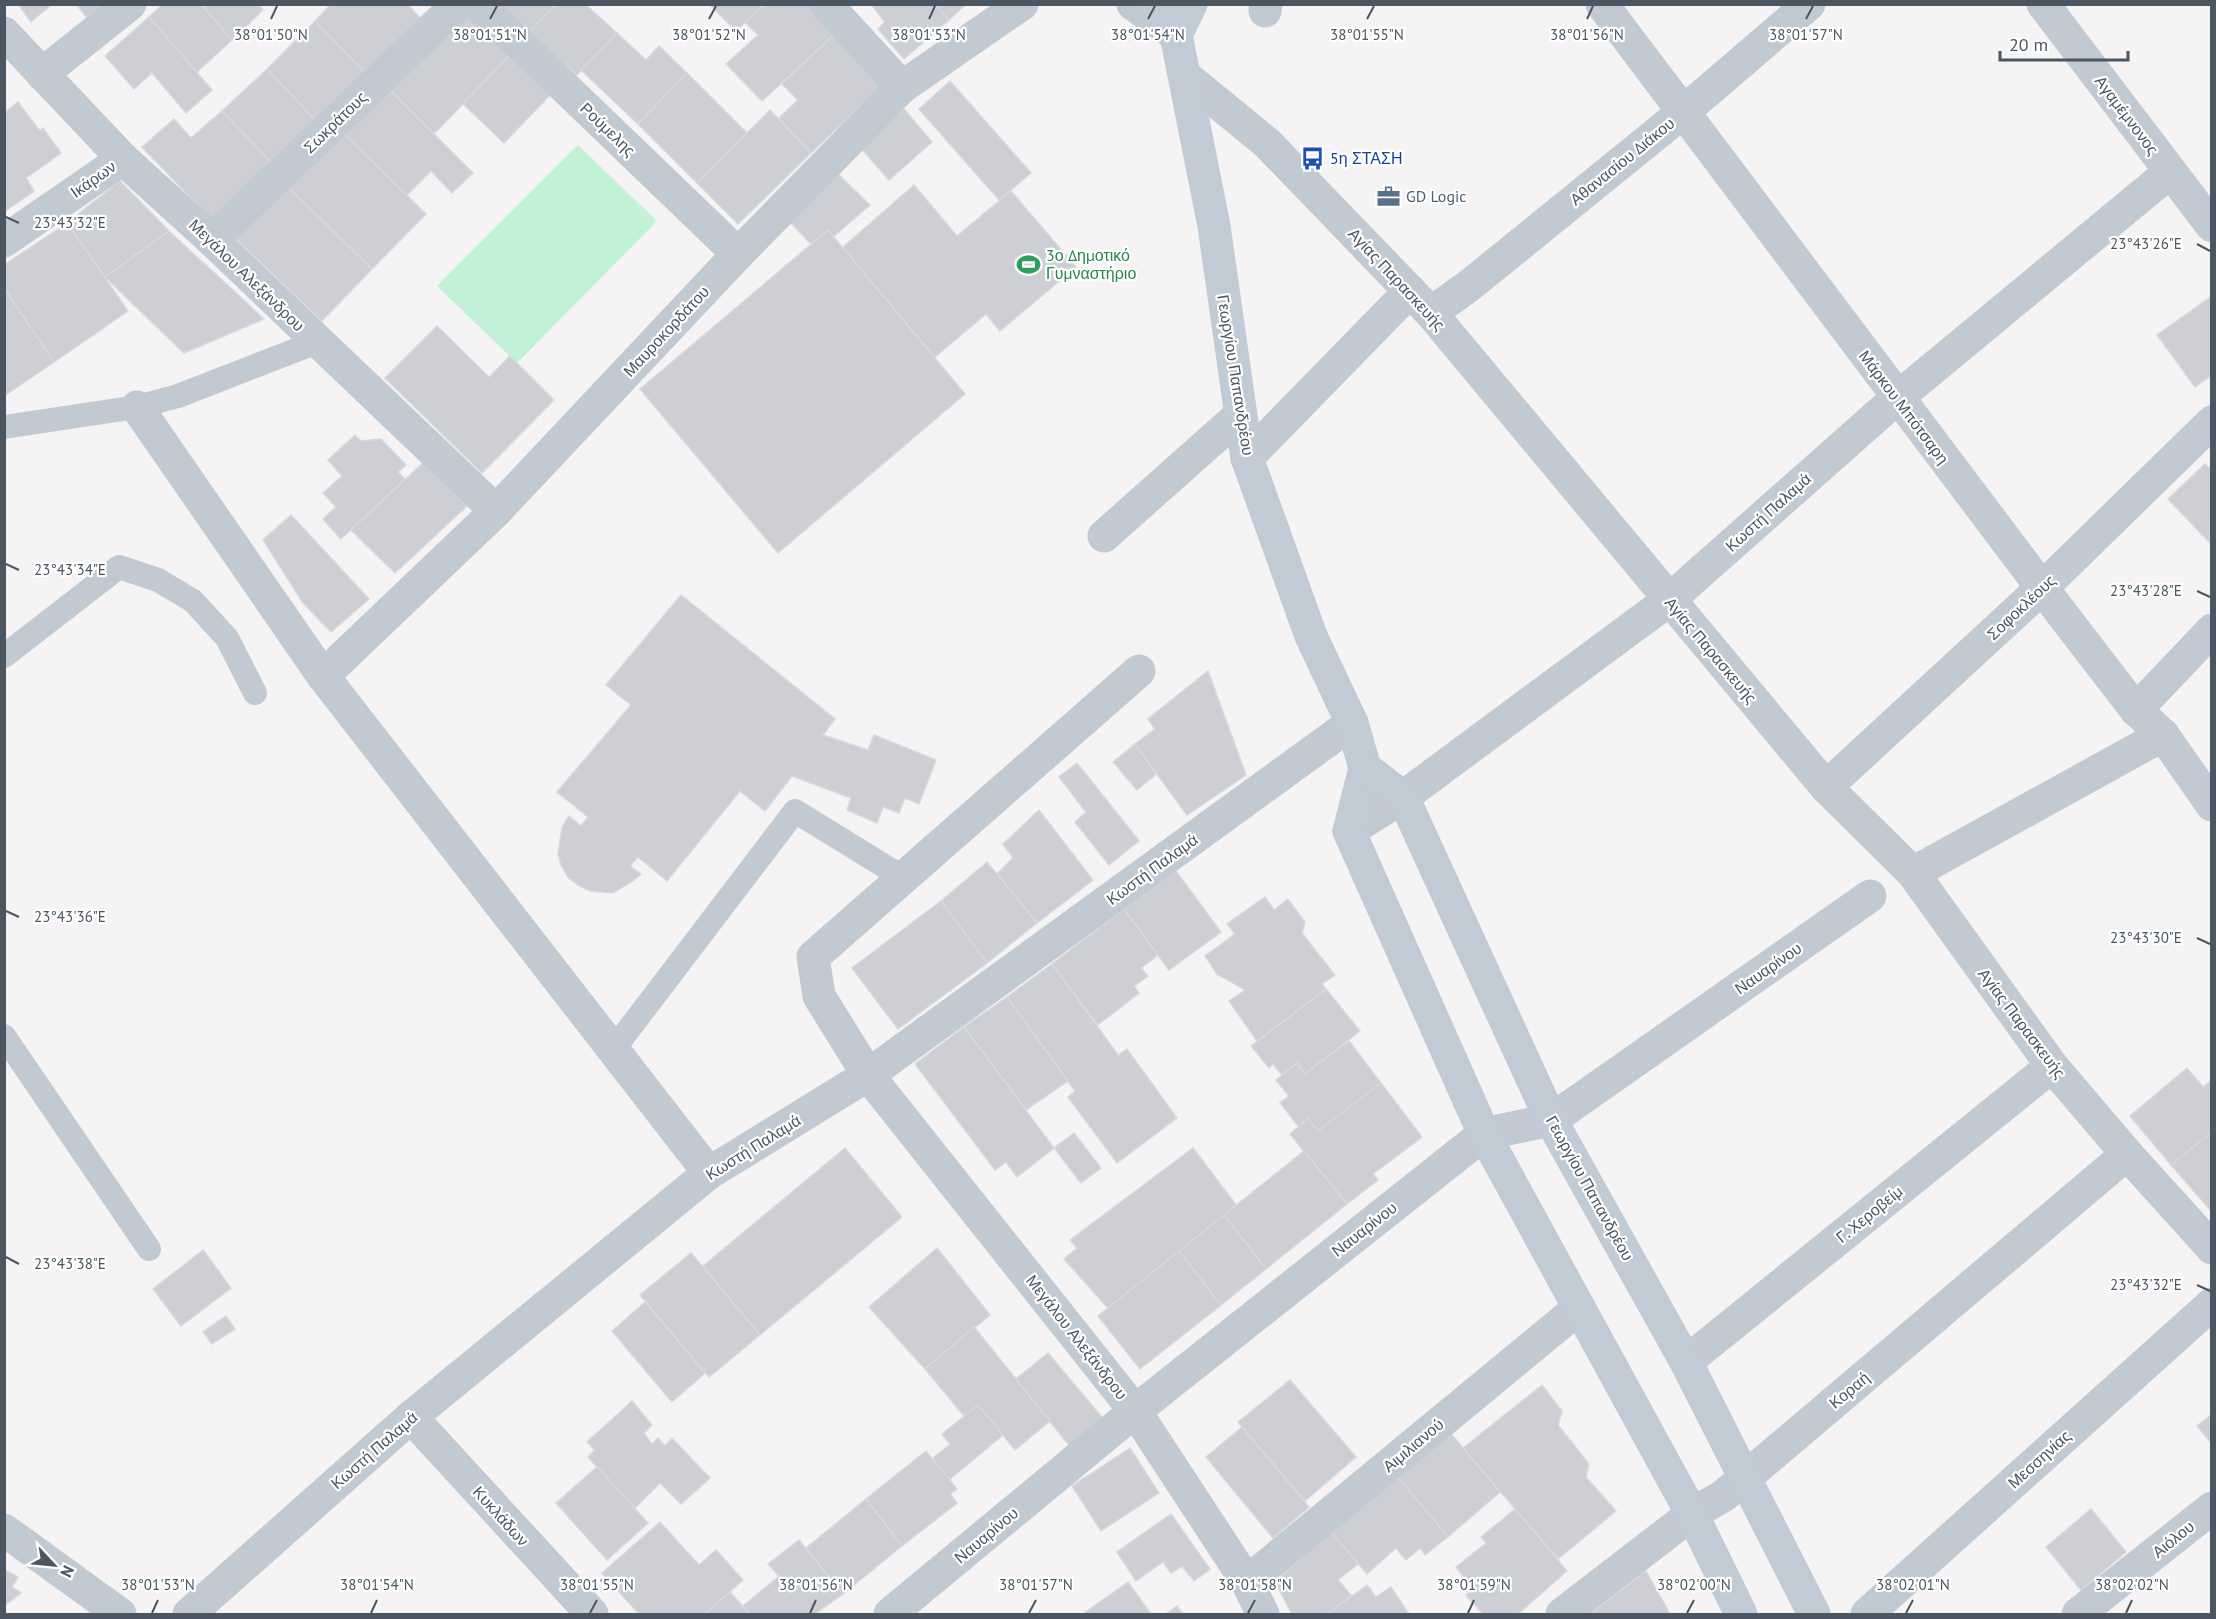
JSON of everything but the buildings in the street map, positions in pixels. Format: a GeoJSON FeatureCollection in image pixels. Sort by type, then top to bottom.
{"type":"FeatureCollection","features":[{"type":"Feature","properties":{"kind":"street"},"geometry":{"type":"LineString","coordinates":[[42,74],[130,4]]}},
{"type":"Feature","properties":{"kind":"street","name":"Σωκράτους"},"geometry":{"type":"LineString","coordinates":[[212,240],[458,4]]}},
{"type":"Feature","properties":{"kind":"street","name":"Ρούμελης"},"geometry":{"type":"LineString","coordinates":[[478,4],[738,254]]}},
{"type":"Feature","properties":{"kind":"street"},"geometry":{"type":"LineString","coordinates":[[826,4],[902,87]]}},
{"type":"Feature","properties":{"kind":"street","name":"Μαυροκορδάτου"},"geometry":{"type":"LineString","coordinates":[[323,676],[496,511],[738,254],[902,87],[1022,4]]}},
{"type":"Feature","properties":{"kind":"street"},"geometry":{"type":"LineString","coordinates":[[1132,4],[1176,36],[1191,4]]}},
{"type":"Feature","properties":{"kind":"street","name":"Γεωργίου Παπανδρέου"},"geometry":{"type":"LineString","coordinates":[[1158,4],[1176,36],[1185,76],[1197,149],[1214,226],[1247,458],[1311,636],[1352,723],[1365,768],[1403,796],[1551,1119],[1686,1362],[1814,1614]]}},
{"type":"Feature","properties":{"kind":"street","name":"Μάρκου Μπότσαρη"},"geometry":{"type":"LineString","coordinates":[[1602,4],[2042,588],[2136,710],[2163,735],[2211,805]]}},
{"type":"Feature","properties":{"kind":"street","name":"Αθανασίου Διάκου"},"geometry":{"type":"LineString","coordinates":[[1247,458],[1421,302],[1470,285],[1682,113],[1809,4]]}},
{"type":"Feature","properties":{"kind":"street","name":"Αγαμέμνονος"},"geometry":{"type":"LineString","coordinates":[[2043,4],[2211,226]]}},
{"type":"Feature","properties":{"kind":"street","name":"Μεγάλου Αλεξάνδρου"},"geometry":{"type":"LineString","coordinates":[[4,33],[123,159],[212,240],[496,511]]}},
{"type":"Feature","properties":{"kind":"street","name":"Αγίας Παρασκευής"},"geometry":{"type":"LineString","coordinates":[[1185,76],[1267,143],[1421,302],[1826,787],[1912,873],[2052,1066],[2211,1248]]}},
{"type":"Feature","properties":{"kind":"street","name":"Ικάρων"},"geometry":{"type":"LineString","coordinates":[[4,241],[123,159]]}},
{"type":"Feature","properties":{"kind":"street","name":"Κωστή Παλαμά"},"geometry":{"type":"LineString","coordinates":[[1349,831],[1403,796],[1669,600],[1897,398],[2170,172]]}},
{"type":"Feature","properties":{"kind":"street"},"geometry":{"type":"LineString","coordinates":[[137,407],[323,676],[709,1173]]}},
{"type":"Feature","properties":{"kind":"street"},"geometry":{"type":"LineString","coordinates":[[1104,536],[1240,415]]}},
{"type":"Feature","properties":{"kind":"street","name":"Σοφοκλέους"},"geometry":{"type":"LineString","coordinates":[[1826,787],[2042,588],[2211,423]]}},
{"type":"Feature","properties":{"kind":"street"},"geometry":{"type":"LineString","coordinates":[[2136,710],[2211,630]]}},
{"type":"Feature","properties":{"kind":"street"},"geometry":{"type":"LineString","coordinates":[[902,878],[1139,671]]}},
{"type":"Feature","properties":{"kind":"street","name":"Κωστή Παλαμά"},"geometry":{"type":"LineString","coordinates":[[189,1614],[411,1417],[709,1173],[868,1075],[1352,723]]}},
{"type":"Feature","properties":{"kind":"street"},"geometry":{"type":"LineString","coordinates":[[1912,873],[2163,735]]}},
{"type":"Feature","properties":{"kind":"street"},"geometry":{"type":"LineString","coordinates":[[1365,768],[1349,831],[1484,1134],[1692,1515],[1741,1614]]}},
{"type":"Feature","properties":{"kind":"street","name":"Μεγάλου Αλεξάνδρου"},"geometry":{"type":"LineString","coordinates":[[902,878],[813,957],[819,996],[868,1075],[1135,1411],[1247,1582],[1263,1614]]}},
{"type":"Feature","properties":{"kind":"street","name":"Ναυαρίνου"},"geometry":{"type":"LineString","coordinates":[[890,1614],[1135,1411],[1484,1134],[1551,1119],[1870,896]]}},
{"type":"Feature","properties":{"kind":"street","name":"Γ. Χεροβείμ"},"geometry":{"type":"LineString","coordinates":[[1686,1362],[2052,1066]]}},
{"type":"Feature","properties":{"kind":"street","name":"Κοραή"},"geometry":{"type":"LineString","coordinates":[[1562,1614],[1692,1515],[1723,1496],[2127,1154]]}},
{"type":"Feature","properties":{"kind":"street","name":"Μεσσηνίας"},"geometry":{"type":"LineString","coordinates":[[1867,1614],[2211,1304]]}},
{"type":"Feature","properties":{"kind":"street","name":"Αιμιλιανού"},"geometry":{"type":"LineString","coordinates":[[1247,1582],[1579,1308]]}},
{"type":"Feature","properties":{"kind":"street","name":"Κυκλάδων"},"geometry":{"type":"LineString","coordinates":[[411,1417],[591,1614]]}},
{"type":"Feature","properties":{"kind":"street","name":"Αιόλου"},"geometry":{"type":"LineString","coordinates":[[2078,1614],[2211,1508]]}},
{"type":"Feature","properties":{"kind":"street"},"geometry":{"type":"LineString","coordinates":[[4,1530],[120,1614]]}},
{"type":"Feature","properties":{"kind":"lane"},"geometry":{"type":"LineString","coordinates":[[4,427],[137,407],[178,396],[317,342]]}},
{"type":"Feature","properties":{"kind":"lane"},"geometry":{"type":"LineString","coordinates":[[4,656],[119,567],[158,580],[193,601],[227,638],[255,693]]}},
{"type":"Feature","properties":{"kind":"lane"},"geometry":{"type":"LineString","coordinates":[[613,1050],[795,811],[902,878]]}},
{"type":"Feature","properties":{"kind":"lane"},"geometry":{"type":"LineString","coordinates":[[4,1036],[149,1249]]}},
{"type":"Feature","properties":{"kind":"green space"},"geometry":{"type":"Polygon","coordinates":[[[578,145],[657,221],[517,363],[437,286],[578,145]]]}},
{"type":"Feature","properties":{"kind":"place","name":"5η ΣΤΑΣΗ"},"geometry":{"type":"Point","coordinates":[1312,158]}},
{"type":"Feature","properties":{"kind":"place","name":"GD Logic"},"geometry":{"type":"Point","coordinates":[1388,196]}},
{"type":"Feature","properties":{"kind":"place","name":"3ο Δημοτικό Γυμναστήριο"},"geometry":{"type":"Point","coordinates":[1028,264]}}]}
